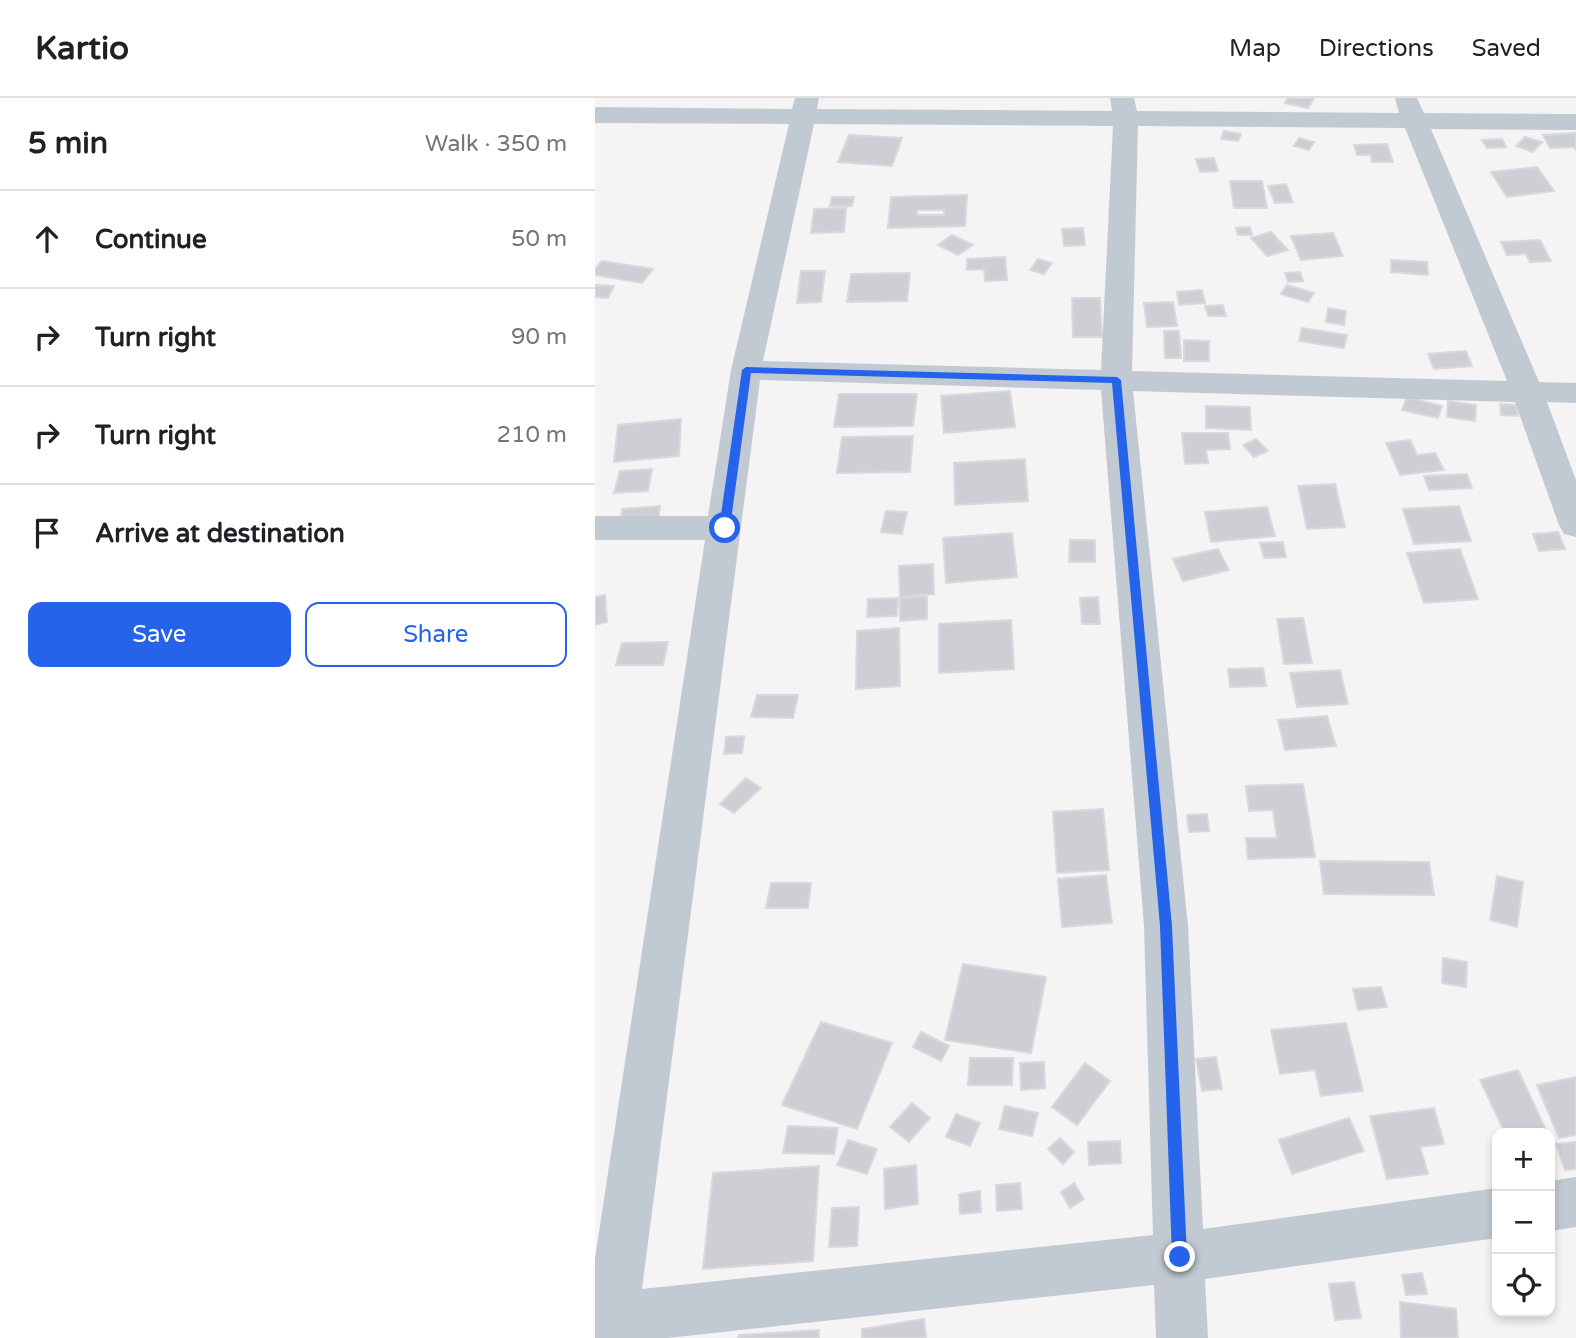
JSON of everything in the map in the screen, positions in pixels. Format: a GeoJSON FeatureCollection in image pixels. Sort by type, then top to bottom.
{"type":"FeatureCollection","features":[{"type":"Feature","properties":{"kind":"street"},"geometry":{"type":"LineString","coordinates":[[805,107],[746,370],[725,528],[605,1326],[1180,1257],[1492,1214]]}},
{"type":"Feature","properties":{"kind":"street"},"geometry":{"type":"LineString","coordinates":[[595,115],[805,107],[1410,109],[1576,122]]}},
{"type":"Feature","properties":{"kind":"street"},"geometry":{"type":"LineString","coordinates":[[1124,109],[1117,380],[1166,926],[1182,1338]]}},
{"type":"Feature","properties":{"kind":"street"},"geometry":{"type":"LineString","coordinates":[[1410,109],[1527,391],[1576,525]]}},
{"type":"Feature","properties":{"kind":"street"},"geometry":{"type":"LineString","coordinates":[[746,370],[1576,393]]}},
{"type":"Feature","properties":{"kind":"street"},"geometry":{"type":"LineString","coordinates":[[595,528],[725,528]]}},
{"type":"Feature","properties":{"kind":"street"},"geometry":{"type":"LineString","coordinates":[[1555,1205],[1576,1202]]}},
{"type":"Feature","properties":{"kind":"building"},"geometry":{"type":"Polygon","coordinates":[[[1288,98],[1314,98],[1308,108],[1285,103],[1288,98]]]}},
{"type":"Feature","properties":{"kind":"building"},"geometry":{"type":"Polygon","coordinates":[[[1224,131],[1241,134],[1238,141],[1221,139],[1224,131]]]}},
{"type":"Feature","properties":{"kind":"building"},"geometry":{"type":"Polygon","coordinates":[[[1576,133],[1576,150],[1574,147],[1550,148],[1543,135],[1576,133]]]}},
{"type":"Feature","properties":{"kind":"building"},"geometry":{"type":"Polygon","coordinates":[[[849,135],[902,138],[892,166],[838,162],[849,135]]]}},
{"type":"Feature","properties":{"kind":"building"},"geometry":{"type":"Polygon","coordinates":[[[1525,137],[1542,142],[1533,152],[1516,146],[1525,137]]]}},
{"type":"Feature","properties":{"kind":"building"},"geometry":{"type":"Polygon","coordinates":[[[1299,138],[1314,142],[1309,150],[1294,146],[1299,138]]]}},
{"type":"Feature","properties":{"kind":"building"},"geometry":{"type":"Polygon","coordinates":[[[1502,139],[1506,147],[1487,148],[1482,140],[1502,139]]]}},
{"type":"Feature","properties":{"kind":"building"},"geometry":{"type":"Polygon","coordinates":[[[1387,144],[1393,162],[1372,162],[1371,155],[1357,155],[1354,145],[1387,144]]]}},
{"type":"Feature","properties":{"kind":"building"},"geometry":{"type":"Polygon","coordinates":[[[1214,158],[1218,171],[1200,172],[1196,159],[1214,158]]]}},
{"type":"Feature","properties":{"kind":"building"},"geometry":{"type":"Polygon","coordinates":[[[1537,167],[1554,191],[1507,197],[1491,172],[1537,167]]]}},
{"type":"Feature","properties":{"kind":"building"},"geometry":{"type":"Polygon","coordinates":[[[1230,181],[1262,181],[1267,208],[1234,208],[1230,181]]]}},
{"type":"Feature","properties":{"kind":"building"},"geometry":{"type":"Polygon","coordinates":[[[1286,184],[1293,202],[1275,203],[1268,186],[1286,184]]]}},
{"type":"Feature","properties":{"kind":"building"},"geometry":{"type":"Polygon","coordinates":[[[967,195],[965,226],[888,228],[891,197],[967,195]],[[917,210],[917,215],[944,215],[944,210],[917,210]]]}},
{"type":"Feature","properties":{"kind":"building"},"geometry":{"type":"Polygon","coordinates":[[[832,197],[854,197],[852,206],[830,206],[832,197]]]}},
{"type":"Feature","properties":{"kind":"building"},"geometry":{"type":"Polygon","coordinates":[[[846,208],[844,232],[811,233],[814,209],[846,208]]]}},
{"type":"Feature","properties":{"kind":"building"},"geometry":{"type":"Polygon","coordinates":[[[1250,227],[1252,235],[1238,235],[1236,228],[1250,227]]]}},
{"type":"Feature","properties":{"kind":"building"},"geometry":{"type":"Polygon","coordinates":[[[1083,228],[1085,245],[1064,246],[1062,229],[1083,228]]]}},
{"type":"Feature","properties":{"kind":"building"},"geometry":{"type":"Polygon","coordinates":[[[1271,232],[1288,250],[1267,256],[1251,238],[1271,232]]]}},
{"type":"Feature","properties":{"kind":"building"},"geometry":{"type":"Polygon","coordinates":[[[1333,233],[1343,256],[1301,260],[1291,236],[1333,233]]]}},
{"type":"Feature","properties":{"kind":"building"},"geometry":{"type":"Polygon","coordinates":[[[952,235],[973,245],[958,255],[938,245],[952,235]]]}},
{"type":"Feature","properties":{"kind":"building"},"geometry":{"type":"Polygon","coordinates":[[[1540,240],[1551,261],[1530,262],[1526,254],[1507,255],[1501,242],[1540,240]]]}},
{"type":"Feature","properties":{"kind":"building"},"geometry":{"type":"Polygon","coordinates":[[[1005,257],[1007,280],[985,281],[984,269],[967,270],[967,259],[1005,257]]]}},
{"type":"Feature","properties":{"kind":"building"},"geometry":{"type":"Polygon","coordinates":[[[1038,259],[1052,263],[1044,274],[1030,270],[1038,259]]]}},
{"type":"Feature","properties":{"kind":"building"},"geometry":{"type":"Polygon","coordinates":[[[1391,260],[1427,262],[1428,275],[1391,272],[1391,260]]]}},
{"type":"Feature","properties":{"kind":"building"},"geometry":{"type":"Polygon","coordinates":[[[602,261],[653,269],[642,283],[595,275],[595,269],[602,261]]]}},
{"type":"Feature","properties":{"kind":"building"},"geometry":{"type":"Polygon","coordinates":[[[801,271],[825,271],[821,302],[797,303],[801,271]]]}},
{"type":"Feature","properties":{"kind":"building"},"geometry":{"type":"Polygon","coordinates":[[[1300,272],[1303,281],[1288,282],[1285,273],[1300,272]]]}},
{"type":"Feature","properties":{"kind":"building"},"geometry":{"type":"Polygon","coordinates":[[[910,273],[907,301],[847,302],[851,274],[910,273]]]}},
{"type":"Feature","properties":{"kind":"building"},"geometry":{"type":"Polygon","coordinates":[[[595,285],[614,286],[608,298],[595,297],[595,285]]]}},
{"type":"Feature","properties":{"kind":"building"},"geometry":{"type":"Polygon","coordinates":[[[1287,285],[1314,293],[1308,302],[1281,294],[1287,285]]]}},
{"type":"Feature","properties":{"kind":"building"},"geometry":{"type":"Polygon","coordinates":[[[1202,290],[1205,303],[1179,305],[1177,292],[1202,290]]]}},
{"type":"Feature","properties":{"kind":"building"},"geometry":{"type":"Polygon","coordinates":[[[1072,298],[1100,298],[1102,337],[1073,337],[1072,298]]]}},
{"type":"Feature","properties":{"kind":"building"},"geometry":{"type":"Polygon","coordinates":[[[1173,302],[1177,326],[1147,327],[1144,303],[1173,302]]]}},
{"type":"Feature","properties":{"kind":"building"},"geometry":{"type":"Polygon","coordinates":[[[1223,305],[1226,316],[1208,316],[1205,306],[1223,305]]]}},
{"type":"Feature","properties":{"kind":"building"},"geometry":{"type":"Polygon","coordinates":[[[1328,308],[1346,311],[1344,325],[1326,322],[1328,308]]]}},
{"type":"Feature","properties":{"kind":"building"},"geometry":{"type":"Polygon","coordinates":[[[1302,328],[1347,335],[1344,348],[1299,341],[1302,328]]]}},
{"type":"Feature","properties":{"kind":"building"},"geometry":{"type":"Polygon","coordinates":[[[1164,331],[1179,331],[1181,358],[1165,358],[1164,331]]]}},
{"type":"Feature","properties":{"kind":"building"},"geometry":{"type":"Polygon","coordinates":[[[1184,340],[1209,341],[1209,361],[1184,361],[1184,340]]]}},
{"type":"Feature","properties":{"kind":"building"},"geometry":{"type":"Polygon","coordinates":[[[1466,351],[1472,366],[1434,369],[1428,354],[1466,351]]]}},
{"type":"Feature","properties":{"kind":"building"},"geometry":{"type":"Polygon","coordinates":[[[1010,391],[1015,427],[944,433],[941,396],[1010,391]]]}},
{"type":"Feature","properties":{"kind":"building"},"geometry":{"type":"Polygon","coordinates":[[[839,394],[917,394],[913,426],[834,427],[839,394]]]}},
{"type":"Feature","properties":{"kind":"building"},"geometry":{"type":"Polygon","coordinates":[[[1407,397],[1442,406],[1438,418],[1402,410],[1407,397]]]}},
{"type":"Feature","properties":{"kind":"building"},"geometry":{"type":"Polygon","coordinates":[[[1448,401],[1476,405],[1475,421],[1447,417],[1448,401]]]}},
{"type":"Feature","properties":{"kind":"building"},"geometry":{"type":"Polygon","coordinates":[[[1500,404],[1516,405],[1518,416],[1501,415],[1500,404]]]}},
{"type":"Feature","properties":{"kind":"building"},"geometry":{"type":"Polygon","coordinates":[[[1206,406],[1250,407],[1251,430],[1206,428],[1206,406]]]}},
{"type":"Feature","properties":{"kind":"building"},"geometry":{"type":"Polygon","coordinates":[[[681,419],[679,456],[614,462],[618,425],[681,419]]]}},
{"type":"Feature","properties":{"kind":"building"},"geometry":{"type":"Polygon","coordinates":[[[1182,433],[1228,433],[1230,449],[1206,450],[1208,463],[1185,464],[1182,433]]]}},
{"type":"Feature","properties":{"kind":"building"},"geometry":{"type":"Polygon","coordinates":[[[913,436],[910,472],[837,473],[842,437],[913,436]]]}},
{"type":"Feature","properties":{"kind":"building"},"geometry":{"type":"Polygon","coordinates":[[[1256,439],[1268,451],[1254,457],[1243,445],[1256,439]]]}},
{"type":"Feature","properties":{"kind":"building"},"geometry":{"type":"Polygon","coordinates":[[[1410,440],[1417,455],[1435,453],[1444,470],[1400,475],[1386,443],[1410,440]]]}},
{"type":"Feature","properties":{"kind":"building"},"geometry":{"type":"Polygon","coordinates":[[[1025,459],[1028,501],[955,505],[954,463],[1025,459]]]}},
{"type":"Feature","properties":{"kind":"building"},"geometry":{"type":"Polygon","coordinates":[[[652,469],[648,491],[614,493],[620,471],[652,469]]]}},
{"type":"Feature","properties":{"kind":"building"},"geometry":{"type":"Polygon","coordinates":[[[1467,474],[1472,488],[1429,490],[1424,476],[1467,474]]]}},
{"type":"Feature","properties":{"kind":"building"},"geometry":{"type":"Polygon","coordinates":[[[1335,484],[1345,527],[1307,529],[1298,486],[1335,484]]]}},
{"type":"Feature","properties":{"kind":"building"},"geometry":{"type":"Polygon","coordinates":[[[660,506],[658,520],[621,523],[622,509],[660,506]]]}},
{"type":"Feature","properties":{"kind":"building"},"geometry":{"type":"Polygon","coordinates":[[[1459,506],[1471,541],[1414,544],[1403,509],[1459,506]]]}},
{"type":"Feature","properties":{"kind":"building"},"geometry":{"type":"Polygon","coordinates":[[[1267,507],[1275,536],[1211,542],[1205,512],[1267,507]]]}},
{"type":"Feature","properties":{"kind":"building"},"geometry":{"type":"Polygon","coordinates":[[[886,511],[907,512],[902,534],[881,532],[886,511]]]}},
{"type":"Feature","properties":{"kind":"building"},"geometry":{"type":"Polygon","coordinates":[[[1558,532],[1565,549],[1539,551],[1533,534],[1558,532]]]}},
{"type":"Feature","properties":{"kind":"building"},"geometry":{"type":"Polygon","coordinates":[[[1012,533],[1017,577],[946,583],[943,538],[1012,533]]]}},
{"type":"Feature","properties":{"kind":"building"},"geometry":{"type":"Polygon","coordinates":[[[1070,540],[1095,540],[1095,562],[1069,562],[1070,540]]]}},
{"type":"Feature","properties":{"kind":"building"},"geometry":{"type":"Polygon","coordinates":[[[1283,542],[1286,557],[1264,558],[1260,543],[1283,542]]]}},
{"type":"Feature","properties":{"kind":"building"},"geometry":{"type":"Polygon","coordinates":[[[1218,549],[1229,570],[1183,581],[1173,559],[1218,549]]]}},
{"type":"Feature","properties":{"kind":"building"},"geometry":{"type":"Polygon","coordinates":[[[1460,549],[1478,599],[1424,603],[1407,553],[1460,549]]]}},
{"type":"Feature","properties":{"kind":"building"},"geometry":{"type":"Polygon","coordinates":[[[933,564],[934,594],[900,597],[899,566],[933,564]]]}},
{"type":"Feature","properties":{"kind":"building"},"geometry":{"type":"Polygon","coordinates":[[[605,595],[607,622],[595,625],[595,597],[605,595]]]}},
{"type":"Feature","properties":{"kind":"building"},"geometry":{"type":"Polygon","coordinates":[[[927,596],[927,619],[900,621],[900,598],[927,596]]]}},
{"type":"Feature","properties":{"kind":"building"},"geometry":{"type":"Polygon","coordinates":[[[1098,597],[1100,624],[1082,624],[1080,598],[1098,597]]]}},
{"type":"Feature","properties":{"kind":"building"},"geometry":{"type":"Polygon","coordinates":[[[898,598],[897,616],[867,617],[868,599],[898,598]]]}},
{"type":"Feature","properties":{"kind":"building"},"geometry":{"type":"Polygon","coordinates":[[[1303,618],[1312,663],[1284,664],[1277,619],[1303,618]]]}},
{"type":"Feature","properties":{"kind":"building"},"geometry":{"type":"Polygon","coordinates":[[[1011,620],[1014,669],[939,673],[939,624],[1011,620]]]}},
{"type":"Feature","properties":{"kind":"building"},"geometry":{"type":"Polygon","coordinates":[[[899,628],[900,686],[856,689],[857,631],[899,628]]]}},
{"type":"Feature","properties":{"kind":"building"},"geometry":{"type":"Polygon","coordinates":[[[668,642],[663,665],[616,665],[622,643],[668,642]]]}},
{"type":"Feature","properties":{"kind":"building"},"geometry":{"type":"Polygon","coordinates":[[[1263,668],[1266,686],[1230,687],[1228,669],[1263,668]]]}},
{"type":"Feature","properties":{"kind":"building"},"geometry":{"type":"Polygon","coordinates":[[[1340,670],[1348,704],[1297,707],[1290,673],[1340,670]]]}},
{"type":"Feature","properties":{"kind":"building"},"geometry":{"type":"Polygon","coordinates":[[[757,695],[798,695],[793,718],[751,717],[757,695]]]}},
{"type":"Feature","properties":{"kind":"building"},"geometry":{"type":"Polygon","coordinates":[[[1327,716],[1336,746],[1285,750],[1278,720],[1327,716]]]}},
{"type":"Feature","properties":{"kind":"building"},"geometry":{"type":"Polygon","coordinates":[[[744,736],[742,753],[724,754],[726,737],[744,736]]]}},
{"type":"Feature","properties":{"kind":"building"},"geometry":{"type":"Polygon","coordinates":[[[746,778],[761,788],[734,813],[720,804],[746,778]]]}},
{"type":"Feature","properties":{"kind":"building"},"geometry":{"type":"Polygon","coordinates":[[[1303,784],[1315,857],[1248,859],[1246,838],[1277,838],[1273,810],[1249,811],[1246,786],[1303,784]]]}},
{"type":"Feature","properties":{"kind":"building"},"geometry":{"type":"Polygon","coordinates":[[[1103,809],[1109,870],[1057,873],[1053,812],[1103,809]]]}},
{"type":"Feature","properties":{"kind":"building"},"geometry":{"type":"Polygon","coordinates":[[[1207,814],[1209,831],[1189,832],[1187,815],[1207,814]]]}},
{"type":"Feature","properties":{"kind":"building"},"geometry":{"type":"Polygon","coordinates":[[[1320,861],[1429,862],[1434,895],[1324,894],[1320,861]]]}},
{"type":"Feature","properties":{"kind":"building"},"geometry":{"type":"Polygon","coordinates":[[[1106,875],[1112,923],[1062,927],[1058,879],[1106,875]]]}},
{"type":"Feature","properties":{"kind":"building"},"geometry":{"type":"Polygon","coordinates":[[[1497,876],[1523,882],[1517,927],[1490,920],[1497,876]]]}},
{"type":"Feature","properties":{"kind":"building"},"geometry":{"type":"Polygon","coordinates":[[[771,883],[811,883],[808,908],[766,908],[771,883]]]}},
{"type":"Feature","properties":{"kind":"building"},"geometry":{"type":"Polygon","coordinates":[[[1443,958],[1467,962],[1466,987],[1442,983],[1443,958]]]}},
{"type":"Feature","properties":{"kind":"building"},"geometry":{"type":"Polygon","coordinates":[[[963,964],[1046,977],[1031,1053],[945,1040],[963,964]]]}},
{"type":"Feature","properties":{"kind":"building"},"geometry":{"type":"Polygon","coordinates":[[[1381,987],[1387,1007],[1358,1010],[1353,989],[1381,987]]]}},
{"type":"Feature","properties":{"kind":"building"},"geometry":{"type":"Polygon","coordinates":[[[821,1022],[892,1043],[857,1129],[782,1105],[821,1022]]]}},
{"type":"Feature","properties":{"kind":"building"},"geometry":{"type":"Polygon","coordinates":[[[1346,1023],[1363,1091],[1321,1096],[1315,1070],[1280,1074],[1271,1030],[1346,1023]]]}},
{"type":"Feature","properties":{"kind":"building"},"geometry":{"type":"Polygon","coordinates":[[[921,1032],[949,1046],[941,1061],[913,1047],[921,1032]]]}},
{"type":"Feature","properties":{"kind":"building"},"geometry":{"type":"Polygon","coordinates":[[[1216,1057],[1222,1089],[1202,1091],[1196,1059],[1216,1057]]]}},
{"type":"Feature","properties":{"kind":"building"},"geometry":{"type":"Polygon","coordinates":[[[970,1058],[1013,1058],[1012,1085],[968,1085],[970,1058]]]}},
{"type":"Feature","properties":{"kind":"building"},"geometry":{"type":"Polygon","coordinates":[[[1044,1062],[1045,1088],[1021,1090],[1020,1063],[1044,1062]]]}},
{"type":"Feature","properties":{"kind":"building"},"geometry":{"type":"Polygon","coordinates":[[[1085,1063],[1110,1081],[1077,1125],[1052,1107],[1085,1063]]]}},
{"type":"Feature","properties":{"kind":"building"},"geometry":{"type":"Polygon","coordinates":[[[1518,1070],[1545,1128],[1503,1128],[1480,1080],[1518,1070]]]}},
{"type":"Feature","properties":{"kind":"building"},"geometry":{"type":"Polygon","coordinates":[[[1576,1077],[1576,1135],[1559,1138],[1537,1085],[1576,1077]]]}},
{"type":"Feature","properties":{"kind":"building"},"geometry":{"type":"Polygon","coordinates":[[[912,1103],[930,1118],[909,1142],[890,1127],[912,1103]]]}},
{"type":"Feature","properties":{"kind":"building"},"geometry":{"type":"Polygon","coordinates":[[[1005,1106],[1038,1113],[1032,1136],[999,1129],[1005,1106]]]}},
{"type":"Feature","properties":{"kind":"building"},"geometry":{"type":"Polygon","coordinates":[[[1434,1108],[1444,1144],[1420,1147],[1428,1174],[1387,1179],[1370,1116],[1434,1108]]]}},
{"type":"Feature","properties":{"kind":"building"},"geometry":{"type":"Polygon","coordinates":[[[956,1114],[980,1123],[970,1146],[946,1137],[956,1114]]]}},
{"type":"Feature","properties":{"kind":"building"},"geometry":{"type":"Polygon","coordinates":[[[1349,1118],[1364,1151],[1292,1174],[1279,1140],[1349,1118]]]}},
{"type":"Feature","properties":{"kind":"building"},"geometry":{"type":"Polygon","coordinates":[[[788,1126],[838,1128],[834,1154],[783,1153],[788,1126]]]}},
{"type":"Feature","properties":{"kind":"building"},"geometry":{"type":"Polygon","coordinates":[[[1060,1138],[1074,1152],[1063,1164],[1048,1149],[1060,1138]]]}},
{"type":"Feature","properties":{"kind":"building"},"geometry":{"type":"Polygon","coordinates":[[[848,1140],[877,1149],[867,1174],[837,1165],[848,1140]]]}},
{"type":"Feature","properties":{"kind":"building"},"geometry":{"type":"Polygon","coordinates":[[[1120,1141],[1121,1163],[1089,1165],[1088,1142],[1120,1141]]]}},
{"type":"Feature","properties":{"kind":"building"},"geometry":{"type":"Polygon","coordinates":[[[1576,1142],[1576,1169],[1565,1170],[1556,1144],[1576,1142]]]}},
{"type":"Feature","properties":{"kind":"building"},"geometry":{"type":"Polygon","coordinates":[[[916,1165],[918,1204],[885,1209],[884,1169],[916,1165]]]}},
{"type":"Feature","properties":{"kind":"building"},"geometry":{"type":"Polygon","coordinates":[[[819,1166],[813,1261],[703,1269],[713,1173],[819,1166]]]}},
{"type":"Feature","properties":{"kind":"building"},"geometry":{"type":"Polygon","coordinates":[[[1020,1183],[1022,1209],[997,1211],[996,1185],[1020,1183]]]}},
{"type":"Feature","properties":{"kind":"building"},"geometry":{"type":"Polygon","coordinates":[[[1074,1183],[1084,1199],[1070,1208],[1061,1192],[1074,1183]]]}},
{"type":"Feature","properties":{"kind":"building"},"geometry":{"type":"Polygon","coordinates":[[[980,1191],[981,1212],[960,1214],[959,1194],[980,1191]]]}},
{"type":"Feature","properties":{"kind":"building"},"geometry":{"type":"Polygon","coordinates":[[[859,1207],[857,1246],[829,1247],[832,1208],[859,1207]]]}},
{"type":"Feature","properties":{"kind":"building"},"geometry":{"type":"Polygon","coordinates":[[[1422,1273],[1427,1294],[1406,1295],[1402,1275],[1422,1273]]]}},
{"type":"Feature","properties":{"kind":"building"},"geometry":{"type":"Polygon","coordinates":[[[1354,1282],[1361,1318],[1335,1320],[1329,1284],[1354,1282]]]}},
{"type":"Feature","properties":{"kind":"building"},"geometry":{"type":"Polygon","coordinates":[[[1400,1302],[1456,1309],[1458,1338],[1401,1338],[1400,1302]]]}},
{"type":"Feature","properties":{"kind":"building"},"geometry":{"type":"Polygon","coordinates":[[[924,1319],[926,1338],[862,1338],[862,1329],[924,1319]]]}},
{"type":"Feature","properties":{"kind":"building"},"geometry":{"type":"Polygon","coordinates":[[[819,1330],[819,1338],[738,1338],[739,1335],[819,1330]]]}},
{"type":"Feature","properties":{"kind":"route"},"geometry":{"type":"LineString","coordinates":[[725,528],[746,370],[1117,380],[1166,926],[1180,1257]]}}]}
